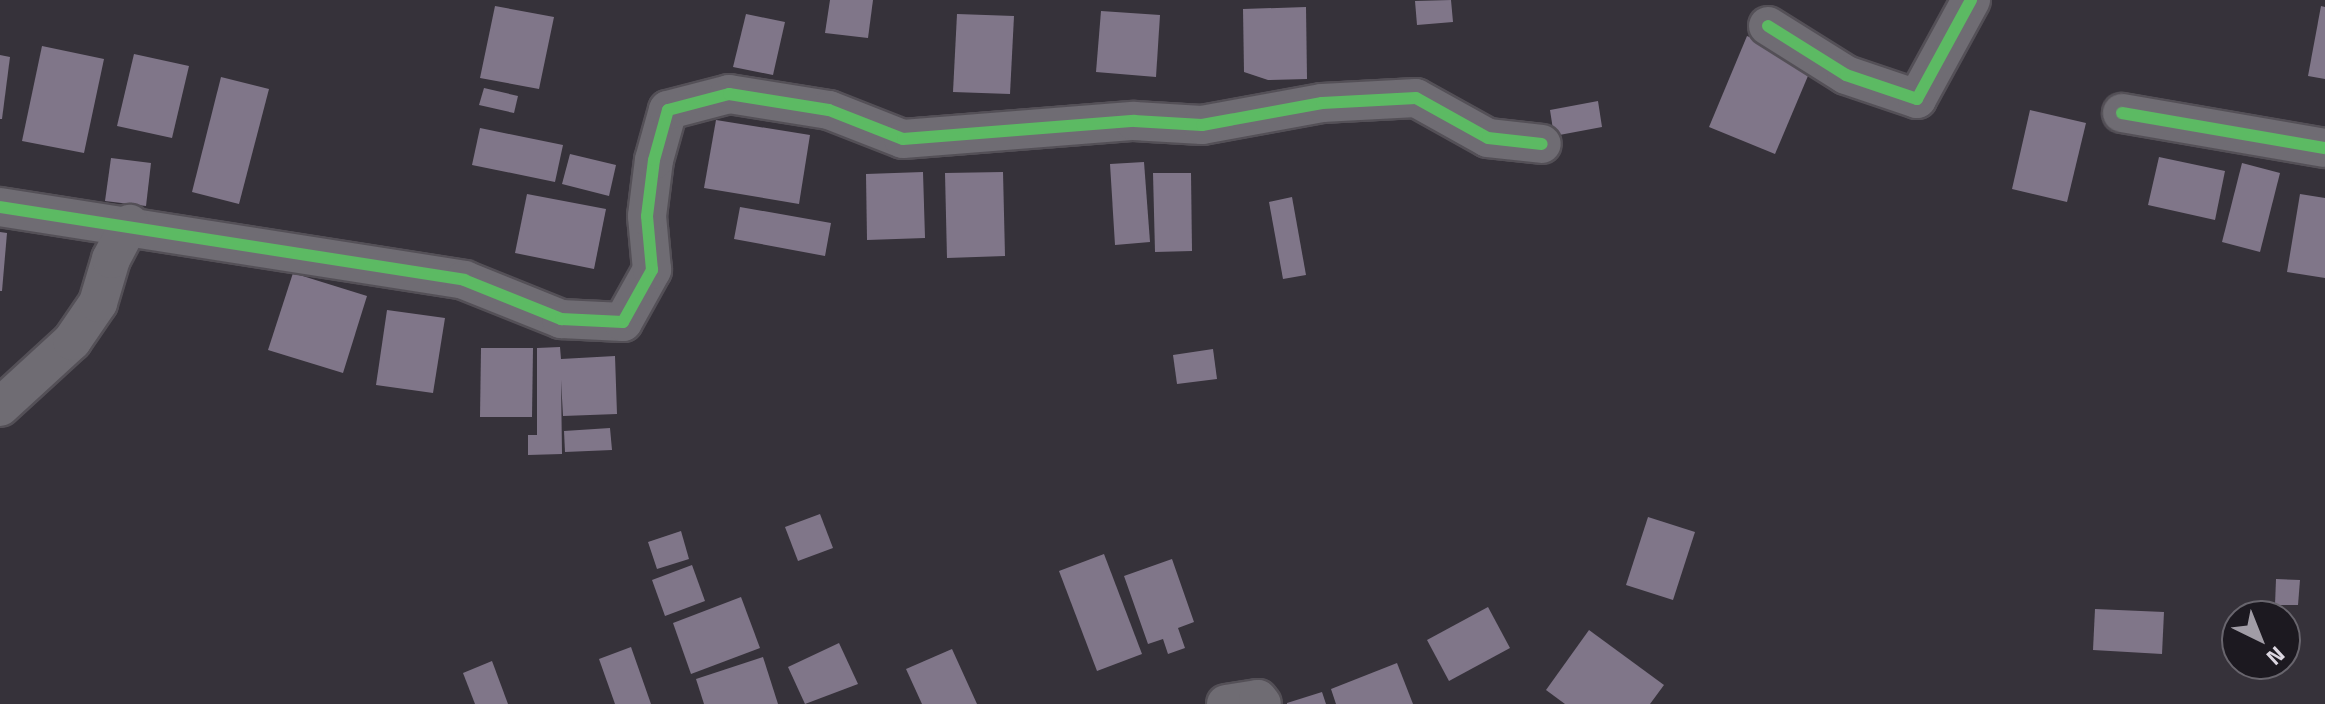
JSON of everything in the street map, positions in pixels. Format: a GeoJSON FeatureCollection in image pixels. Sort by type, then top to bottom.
{"type":"FeatureCollection","features":[{"type":"Feature","properties":{"kind":"street"},"geometry":{"type":"LineString","coordinates":[[1768,26],[1846,75],[1917,99],[1971,0]]}},
{"type":"Feature","properties":{"kind":"street"},"geometry":{"type":"LineString","coordinates":[[0,207],[130,224],[464,280],[561,319],[623,322],[652,270],[647,216],[654,160],[668,110],[729,94],[829,110],[903,139],[1134,121],[1202,125],[1322,103],[1416,98],[1488,138],[1542,144]]}},
{"type":"Feature","properties":{"kind":"street"},"geometry":{"type":"LineString","coordinates":[[2122,113],[2325,148]]}},
{"type":"Feature","properties":{"kind":"street"},"geometry":{"type":"LineString","coordinates":[[0,407],[72,341],[98,303],[111,259],[130,224]]}},
{"type":"Feature","properties":{"kind":"street"},"geometry":{"type":"LineString","coordinates":[[1226,704],[1249,699],[1262,704]]}},
{"type":"Feature","properties":{"kind":"building"},"geometry":{"type":"Polygon","coordinates":[[[830,0],[873,0],[868,38],[825,33],[830,0]]]}},
{"type":"Feature","properties":{"kind":"building"},"geometry":{"type":"Polygon","coordinates":[[[1451,0],[1453,22],[1417,25],[1415,1],[1451,0]]]}},
{"type":"Feature","properties":{"kind":"building"},"geometry":{"type":"Polygon","coordinates":[[[495,6],[554,17],[539,89],[480,78],[495,6]]]}},
{"type":"Feature","properties":{"kind":"building"},"geometry":{"type":"Polygon","coordinates":[[[2321,6],[2325,7],[2325,79],[2308,76],[2321,6]]]}},
{"type":"Feature","properties":{"kind":"building"},"geometry":{"type":"Polygon","coordinates":[[[1306,7],[1307,79],[1268,80],[1244,72],[1243,9],[1306,7]]]}},
{"type":"Feature","properties":{"kind":"building"},"geometry":{"type":"Polygon","coordinates":[[[1101,11],[1160,15],[1156,77],[1096,72],[1101,11]]]}},
{"type":"Feature","properties":{"kind":"building"},"geometry":{"type":"Polygon","coordinates":[[[746,14],[785,22],[773,75],[733,67],[746,14]]]}},
{"type":"Feature","properties":{"kind":"building"},"geometry":{"type":"Polygon","coordinates":[[[957,14],[1014,16],[1010,94],[953,92],[957,14]]]}},
{"type":"Feature","properties":{"kind":"building"},"geometry":{"type":"Polygon","coordinates":[[[1747,36],[1813,64],[1775,154],[1709,127],[1747,36]]]}},
{"type":"Feature","properties":{"kind":"building"},"geometry":{"type":"Polygon","coordinates":[[[42,46],[104,59],[84,153],[22,141],[42,46]]]}},
{"type":"Feature","properties":{"kind":"building"},"geometry":{"type":"Polygon","coordinates":[[[134,54],[189,66],[172,138],[117,126],[134,54]]]}},
{"type":"Feature","properties":{"kind":"building"},"geometry":{"type":"Polygon","coordinates":[[[0,55],[10,57],[2,119],[0,119],[0,55]]]}},
{"type":"Feature","properties":{"kind":"building"},"geometry":{"type":"Polygon","coordinates":[[[221,77],[269,89],[239,204],[192,192],[221,77]]]}},
{"type":"Feature","properties":{"kind":"building"},"geometry":{"type":"Polygon","coordinates":[[[484,88],[518,96],[514,113],[479,105],[484,88]]]}},
{"type":"Feature","properties":{"kind":"building"},"geometry":{"type":"Polygon","coordinates":[[[1598,101],[1602,127],[1554,136],[1550,110],[1598,101]]]}},
{"type":"Feature","properties":{"kind":"building"},"geometry":{"type":"Polygon","coordinates":[[[2030,110],[2086,123],[2067,202],[2012,189],[2030,110]]]}},
{"type":"Feature","properties":{"kind":"building"},"geometry":{"type":"Polygon","coordinates":[[[716,120],[810,135],[799,204],[704,188],[716,120]]]}},
{"type":"Feature","properties":{"kind":"building"},"geometry":{"type":"Polygon","coordinates":[[[480,128],[563,145],[555,182],[472,165],[480,128]]]}},
{"type":"Feature","properties":{"kind":"building"},"geometry":{"type":"Polygon","coordinates":[[[570,154],[616,165],[609,196],[562,184],[570,154]]]}},
{"type":"Feature","properties":{"kind":"building"},"geometry":{"type":"Polygon","coordinates":[[[2159,157],[2225,171],[2215,220],[2148,205],[2159,157]]]}},
{"type":"Feature","properties":{"kind":"building"},"geometry":{"type":"Polygon","coordinates":[[[111,158],[151,163],[146,206],[105,201],[111,158]]]}},
{"type":"Feature","properties":{"kind":"building"},"geometry":{"type":"Polygon","coordinates":[[[1144,162],[1150,242],[1115,245],[1110,164],[1144,162]]]}},
{"type":"Feature","properties":{"kind":"building"},"geometry":{"type":"Polygon","coordinates":[[[2242,163],[2280,173],[2260,252],[2222,242],[2242,163]]]}},
{"type":"Feature","properties":{"kind":"building"},"geometry":{"type":"Polygon","coordinates":[[[923,172],[925,238],[867,240],[866,174],[923,172]]]}},
{"type":"Feature","properties":{"kind":"building"},"geometry":{"type":"Polygon","coordinates":[[[1003,172],[1005,256],[947,258],[945,173],[1003,172]]]}},
{"type":"Feature","properties":{"kind":"building"},"geometry":{"type":"Polygon","coordinates":[[[1153,173],[1191,173],[1192,251],[1155,252],[1153,173]]]}},
{"type":"Feature","properties":{"kind":"building"},"geometry":{"type":"Polygon","coordinates":[[[527,194],[606,209],[594,269],[515,253],[527,194]]]}},
{"type":"Feature","properties":{"kind":"building"},"geometry":{"type":"Polygon","coordinates":[[[2300,194],[2325,198],[2325,278],[2287,272],[2300,194]]]}},
{"type":"Feature","properties":{"kind":"building"},"geometry":{"type":"Polygon","coordinates":[[[1292,197],[1306,275],[1283,279],[1269,202],[1292,197]]]}},
{"type":"Feature","properties":{"kind":"building"},"geometry":{"type":"Polygon","coordinates":[[[740,207],[831,223],[825,256],[734,239],[740,207]]]}},
{"type":"Feature","properties":{"kind":"building"},"geometry":{"type":"Polygon","coordinates":[[[0,232],[7,233],[2,291],[0,291],[0,232]]]}},
{"type":"Feature","properties":{"kind":"building"},"geometry":{"type":"Polygon","coordinates":[[[293,273],[367,296],[343,373],[268,350],[293,273]]]}},
{"type":"Feature","properties":{"kind":"building"},"geometry":{"type":"Polygon","coordinates":[[[387,310],[445,318],[433,393],[376,385],[387,310]]]}},
{"type":"Feature","properties":{"kind":"building"},"geometry":{"type":"Polygon","coordinates":[[[560,347],[561,359],[615,356],[617,414],[563,416],[561,380],[562,454],[528,455],[528,435],[537,435],[537,348],[560,347]]]}},
{"type":"Feature","properties":{"kind":"building"},"geometry":{"type":"Polygon","coordinates":[[[481,348],[533,348],[532,417],[480,417],[481,348]]]}},
{"type":"Feature","properties":{"kind":"building"},"geometry":{"type":"Polygon","coordinates":[[[1213,349],[1217,379],[1177,384],[1173,355],[1213,349]]]}},
{"type":"Feature","properties":{"kind":"building"},"geometry":{"type":"Polygon","coordinates":[[[610,428],[612,450],[565,452],[564,431],[610,428]]]}},
{"type":"Feature","properties":{"kind":"building"},"geometry":{"type":"Polygon","coordinates":[[[820,514],[833,548],[798,561],[785,527],[820,514]]]}},
{"type":"Feature","properties":{"kind":"building"},"geometry":{"type":"Polygon","coordinates":[[[1648,517],[1695,532],[1673,600],[1626,585],[1648,517]]]}},
{"type":"Feature","properties":{"kind":"building"},"geometry":{"type":"Polygon","coordinates":[[[681,531],[689,559],[657,569],[648,542],[681,531]]]}},
{"type":"Feature","properties":{"kind":"building"},"geometry":{"type":"Polygon","coordinates":[[[1104,554],[1142,654],[1097,671],[1059,571],[1104,554]]]}},
{"type":"Feature","properties":{"kind":"building"},"geometry":{"type":"Polygon","coordinates":[[[1172,559],[1194,622],[1178,628],[1185,648],[1168,654],[1163,639],[1148,644],[1124,576],[1172,559]]]}},
{"type":"Feature","properties":{"kind":"building"},"geometry":{"type":"Polygon","coordinates":[[[692,565],[705,601],[665,616],[652,580],[692,565]]]}},
{"type":"Feature","properties":{"kind":"building"},"geometry":{"type":"Polygon","coordinates":[[[2276,579],[2300,580],[2298,600],[2275,600],[2276,579]]]}},
{"type":"Feature","properties":{"kind":"building"},"geometry":{"type":"Polygon","coordinates":[[[741,597],[760,648],[691,674],[673,623],[741,597]]]}},
{"type":"Feature","properties":{"kind":"building"},"geometry":{"type":"Polygon","coordinates":[[[1488,607],[1510,648],[1449,681],[1427,640],[1488,607]]]}},
{"type":"Feature","properties":{"kind":"building"},"geometry":{"type":"Polygon","coordinates":[[[2095,609],[2164,612],[2162,654],[2093,650],[2095,609]]]}},
{"type":"Feature","properties":{"kind":"building"},"geometry":{"type":"Polygon","coordinates":[[[1589,630],[1664,685],[1650,704],[1565,704],[1546,690],[1589,630]]]}},
{"type":"Feature","properties":{"kind":"building"},"geometry":{"type":"Polygon","coordinates":[[[839,643],[858,684],[805,704],[788,667],[839,643]]]}},
{"type":"Feature","properties":{"kind":"building"},"geometry":{"type":"Polygon","coordinates":[[[631,647],[651,704],[615,704],[599,659],[631,647]]]}},
{"type":"Feature","properties":{"kind":"building"},"geometry":{"type":"Polygon","coordinates":[[[952,649],[977,704],[922,704],[906,669],[952,649]]]}},
{"type":"Feature","properties":{"kind":"building"},"geometry":{"type":"Polygon","coordinates":[[[763,657],[778,704],[704,704],[696,679],[763,657]]]}},
{"type":"Feature","properties":{"kind":"building"},"geometry":{"type":"Polygon","coordinates":[[[492,661],[508,704],[475,704],[463,673],[492,661]]]}},
{"type":"Feature","properties":{"kind":"building"},"geometry":{"type":"Polygon","coordinates":[[[1397,663],[1413,704],[1336,704],[1331,689],[1397,663]]]}},
{"type":"Feature","properties":{"kind":"building"},"geometry":{"type":"Polygon","coordinates":[[[1322,692],[1326,704],[1287,704],[1287,703],[1322,692]]]}},
{"type":"Feature","properties":{"kind":"cycle path"},"geometry":{"type":"LineString","coordinates":[[1768,26],[1846,75],[1917,99],[1971,0]]}},
{"type":"Feature","properties":{"kind":"cycle path"},"geometry":{"type":"LineString","coordinates":[[0,207],[464,280],[561,319],[623,322],[652,270],[647,216],[654,160],[668,110],[729,94],[829,110],[903,139],[1134,121],[1202,125],[1322,103],[1416,98],[1488,138],[1542,144]]}},
{"type":"Feature","properties":{"kind":"cycle path"},"geometry":{"type":"LineString","coordinates":[[2122,113],[2325,148]]}}]}
